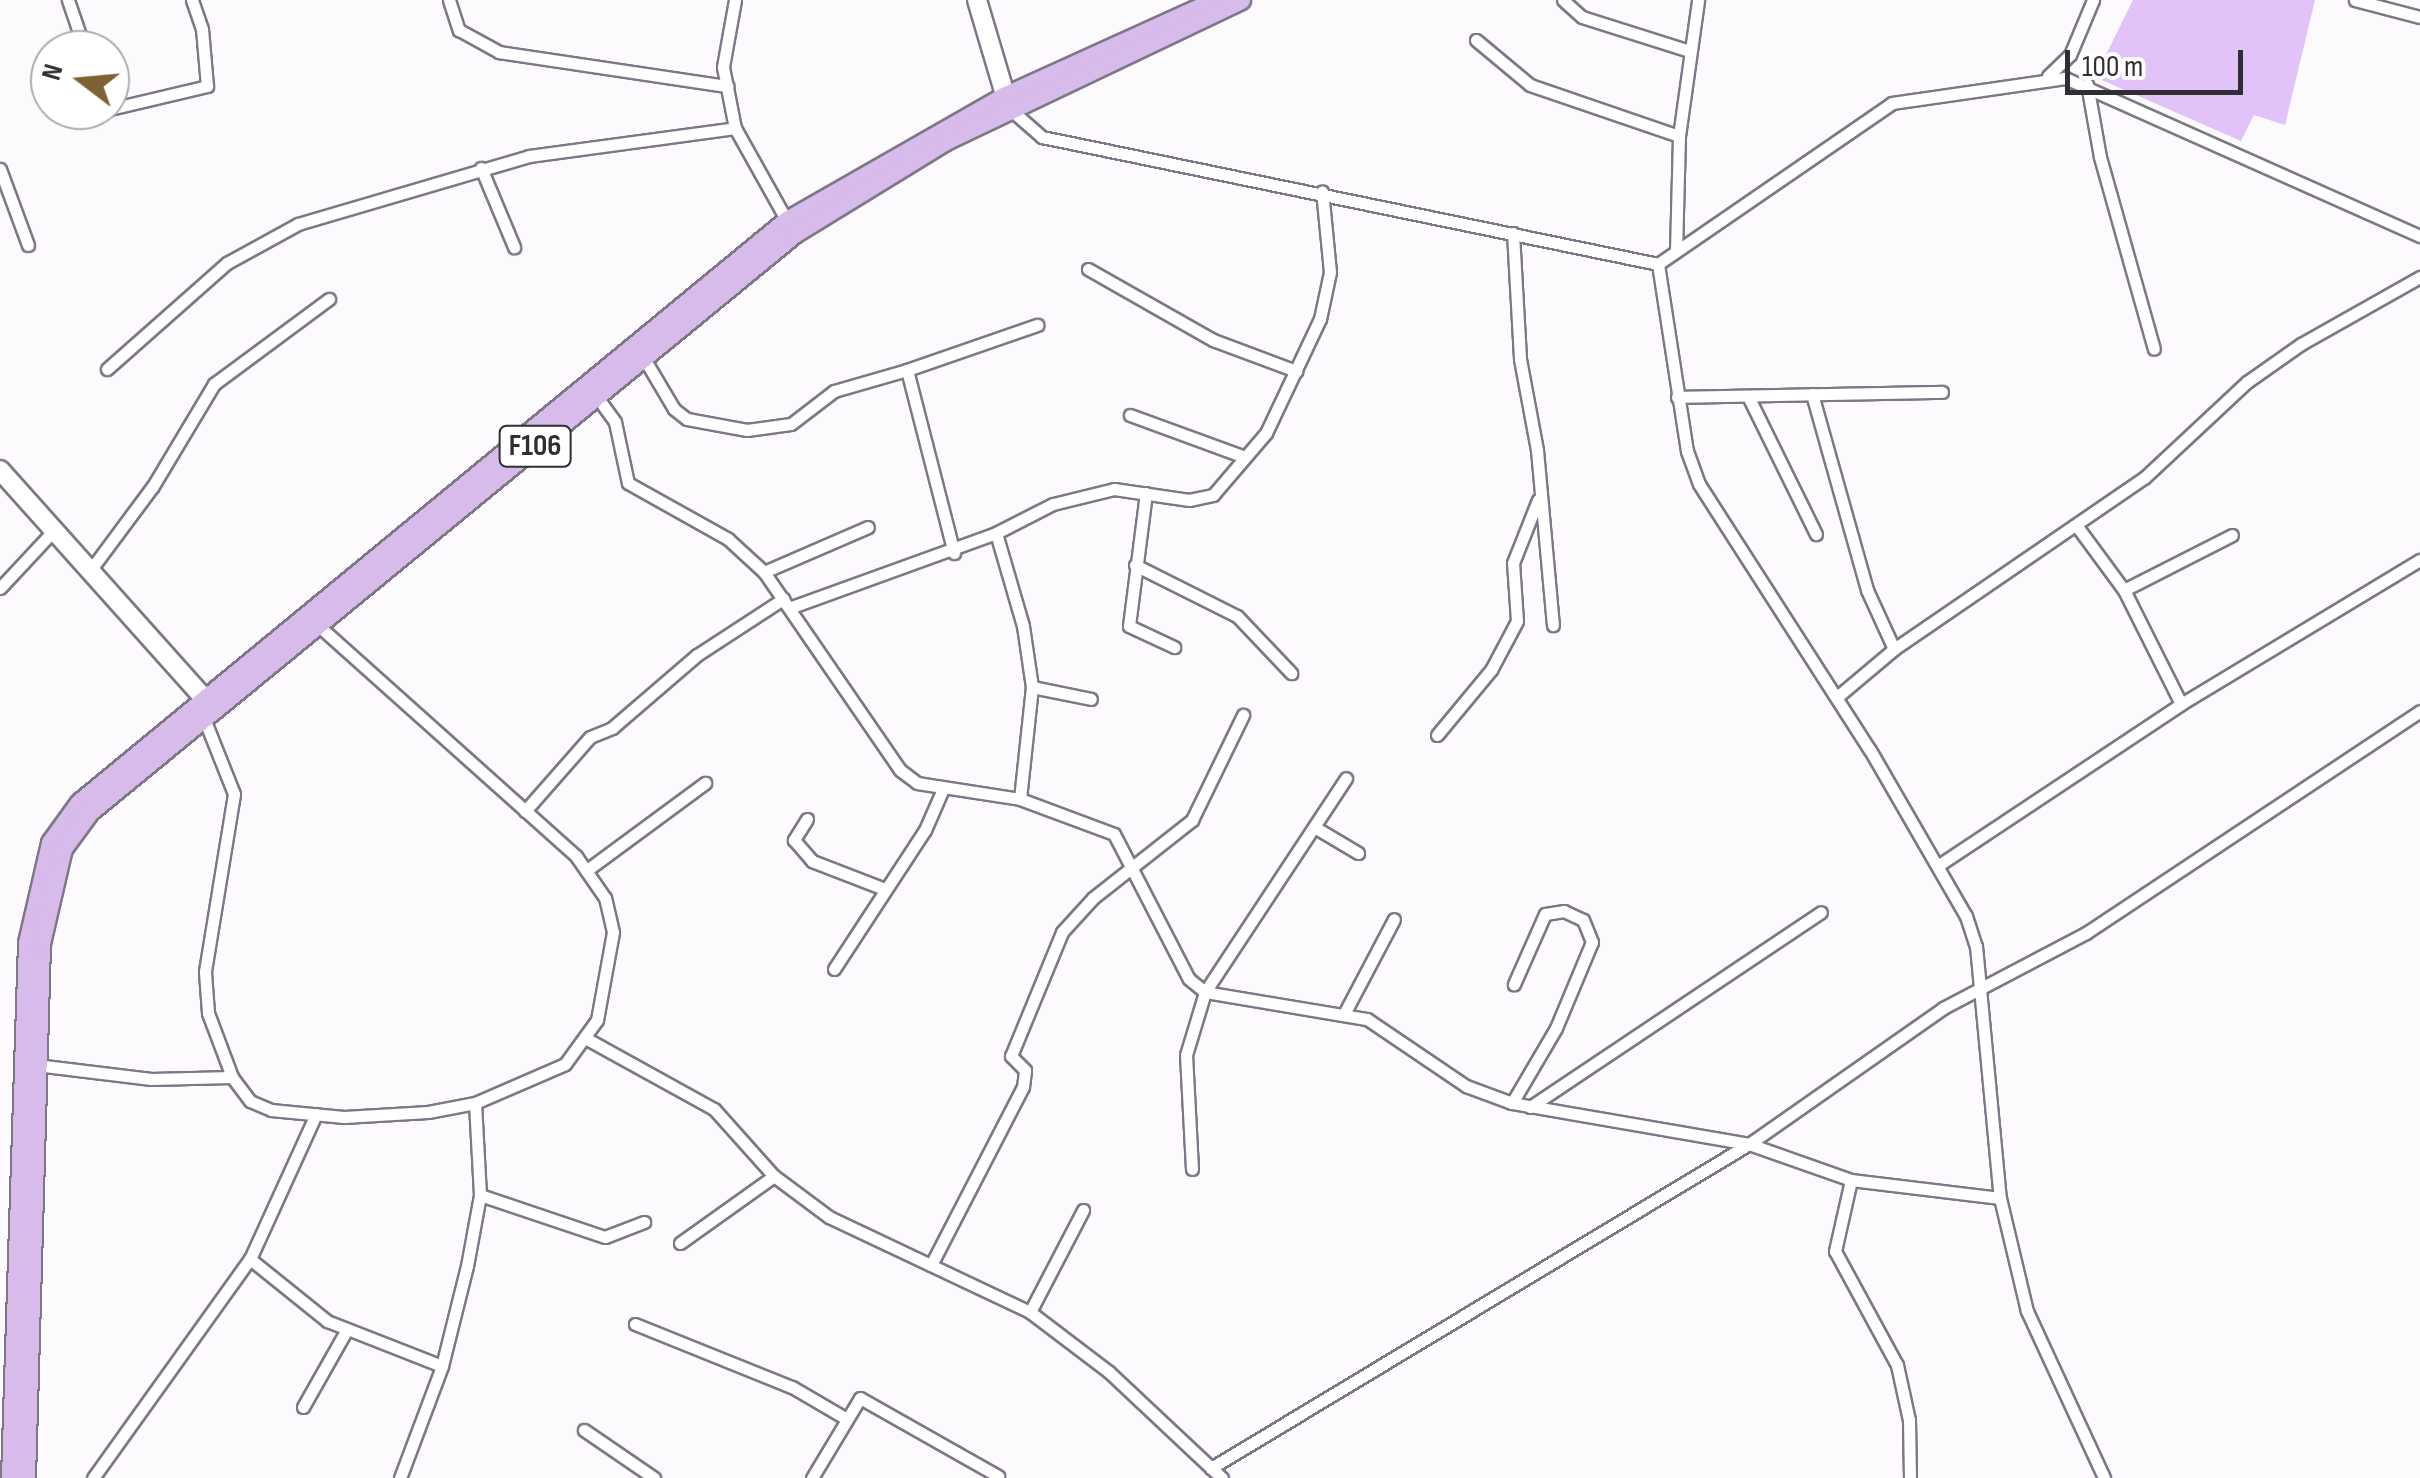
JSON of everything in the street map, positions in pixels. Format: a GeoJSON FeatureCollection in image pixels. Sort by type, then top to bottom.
{"type":"FeatureCollection","features":[{"type":"Feature","properties":{"kind":"main road","name":"F106"},"geometry":{"type":"LineString","coordinates":[[25,1136],[36,1065],[41,944],[63,849],[90,812],[203,707],[787,221],[1007,102],[1218,0]]}},
{"type":"Feature","properties":{"kind":"main road","name":"F106"},"geometry":{"type":"LineString","coordinates":[[11,1478],[25,1136],[28,943],[51,843],[80,802],[316,623],[830,210],[1007,102],[1241,0]]}},
{"type":"Feature","properties":{"kind":"main road","name":"F106"},"geometry":{"type":"LineString","coordinates":[[14,1357],[26,1478]]}},
{"type":"Feature","properties":{"kind":"street"},"geometry":{"type":"LineString","coordinates":[[68,0],[78,30]]}},
{"type":"Feature","properties":{"kind":"street"},"geometry":{"type":"LineString","coordinates":[[130,104],[206,86],[202,29],[192,0]]}},
{"type":"Feature","properties":{"kind":"street"},"geometry":{"type":"LineString","coordinates":[[449,0],[460,30],[499,52],[727,86]]}},
{"type":"Feature","properties":{"kind":"street"},"geometry":{"type":"LineString","coordinates":[[735,0],[724,67],[734,128],[787,221]]}},
{"type":"Feature","properties":{"kind":"street"},"geometry":{"type":"LineString","coordinates":[[977,0],[1007,102],[1042,137],[1322,191],[1658,264],[1892,103],[2048,76],[2088,84],[2419,238]]}},
{"type":"Feature","properties":{"kind":"street"},"geometry":{"type":"LineString","coordinates":[[1563,0],[1582,17],[1689,52]]}},
{"type":"Feature","properties":{"kind":"street"},"geometry":{"type":"LineString","coordinates":[[1676,250],[1679,136],[1698,0]]}},
{"type":"Feature","properties":{"kind":"street"},"geometry":{"type":"LineString","coordinates":[[2048,76],[2070,55],[2093,0]]}},
{"type":"Feature","properties":{"kind":"street"},"geometry":{"type":"LineString","coordinates":[[2355,0],[2420,18]]}},
{"type":"Feature","properties":{"kind":"street"},"geometry":{"type":"LineString","coordinates":[[1476,40],[1530,85],[1679,136]]}},
{"type":"Feature","properties":{"kind":"street"},"geometry":{"type":"LineString","coordinates":[[2088,84],[2105,176],[2154,349]]}},
{"type":"Feature","properties":{"kind":"street"},"geometry":{"type":"LineString","coordinates":[[107,369],[250,249],[298,224],[482,168],[734,128]]}},
{"type":"Feature","properties":{"kind":"street"},"geometry":{"type":"LineString","coordinates":[[482,168],[514,246]]}},
{"type":"Feature","properties":{"kind":"street"},"geometry":{"type":"LineString","coordinates":[[0,169],[28,245]]}},
{"type":"Feature","properties":{"kind":"street"},"geometry":{"type":"LineString","coordinates":[[524,811],[590,738],[612,728],[697,655],[786,603],[954,553],[1075,497],[1114,489],[1203,500],[1266,432],[1328,293],[1322,191]]}},
{"type":"Feature","properties":{"kind":"street"},"geometry":{"type":"LineString","coordinates":[[1513,234],[1520,359],[1537,450],[1538,500],[1552,624]]}},
{"type":"Feature","properties":{"kind":"street"},"geometry":{"type":"LineString","coordinates":[[1658,264],[1677,397],[1699,484],[1837,696],[1939,865],[1971,931],[2000,1198],[2027,1311],[2104,1478]]}},
{"type":"Feature","properties":{"kind":"street"},"geometry":{"type":"LineString","coordinates":[[1088,269],[1212,340],[1296,371]]}},
{"type":"Feature","properties":{"kind":"street"},"geometry":{"type":"LineString","coordinates":[[1837,696],[1894,649],[2144,478],[2287,353],[2420,277]]}},
{"type":"Feature","properties":{"kind":"street"},"geometry":{"type":"LineString","coordinates":[[92,568],[154,486],[214,384],[330,299]]}},
{"type":"Feature","properties":{"kind":"street"},"geometry":{"type":"LineString","coordinates":[[644,360],[687,419],[747,430],[791,424],[834,390],[908,370],[1037,325]]}},
{"type":"Feature","properties":{"kind":"street"},"geometry":{"type":"LineString","coordinates":[[908,370],[954,553]]}},
{"type":"Feature","properties":{"kind":"street"},"geometry":{"type":"LineString","coordinates":[[1677,397],[1942,392]]}},
{"type":"Feature","properties":{"kind":"street"},"geometry":{"type":"LineString","coordinates":[[1812,394],[1866,590],[1894,649]]}},
{"type":"Feature","properties":{"kind":"street"},"geometry":{"type":"LineString","coordinates":[[1748,396],[1816,534]]}},
{"type":"Feature","properties":{"kind":"street"},"geometry":{"type":"LineString","coordinates":[[596,397],[615,422],[628,483],[728,539],[764,572],[900,770],[942,790],[1020,798],[1114,834],[1189,978],[1206,992],[1344,1014],[1388,1029],[1466,1086],[1512,1103],[1749,1144],[1851,1180],[2000,1198]]}},
{"type":"Feature","properties":{"kind":"street"},"geometry":{"type":"LineString","coordinates":[[1130,415],[1242,456]]}},
{"type":"Feature","properties":{"kind":"street"},"geometry":{"type":"LineString","coordinates":[[0,470],[92,568],[203,707],[234,794],[205,972],[208,1013],[232,1076],[250,1101],[271,1110],[316,1114],[428,1112],[476,1103],[564,1064],[587,1039],[597,1020],[613,932],[605,898],[587,870],[316,623]]}},
{"type":"Feature","properties":{"kind":"street"},"geometry":{"type":"LineString","coordinates":[[1146,493],[1128,626],[1174,648]]}},
{"type":"Feature","properties":{"kind":"street"},"geometry":{"type":"LineString","coordinates":[[1437,735],[1492,670],[1518,620],[1513,563],[1538,500]]}},
{"type":"Feature","properties":{"kind":"street"},"geometry":{"type":"LineString","coordinates":[[2076,525],[2124,590],[2180,704]]}},
{"type":"Feature","properties":{"kind":"street"},"geometry":{"type":"LineString","coordinates":[[764,572],[868,527]]}},
{"type":"Feature","properties":{"kind":"street"},"geometry":{"type":"LineString","coordinates":[[0,588],[54,530]]}},
{"type":"Feature","properties":{"kind":"street"},"geometry":{"type":"LineString","coordinates":[[996,533],[1023,626],[1032,687],[1020,798]]}},
{"type":"Feature","properties":{"kind":"street"},"geometry":{"type":"LineString","coordinates":[[2124,590],[2232,535]]}},
{"type":"Feature","properties":{"kind":"street"},"geometry":{"type":"LineString","coordinates":[[1939,865],[2180,704],[2420,560]]}},
{"type":"Feature","properties":{"kind":"street"},"geometry":{"type":"LineString","coordinates":[[1135,565],[1237,616],[1291,672]]}},
{"type":"Feature","properties":{"kind":"street"},"geometry":{"type":"LineString","coordinates":[[1032,687],[1091,700]]}},
{"type":"Feature","properties":{"kind":"street"},"geometry":{"type":"LineString","coordinates":[[1211,1468],[1749,1144],[1980,989],[2086,933],[2420,710]]}},
{"type":"Feature","properties":{"kind":"street"},"geometry":{"type":"LineString","coordinates":[[931,1264],[1023,1088],[1024,1070],[1011,1056],[1062,932],[1093,898],[1135,870],[1192,820],[1243,716]]}},
{"type":"Feature","properties":{"kind":"street"},"geometry":{"type":"LineString","coordinates":[[1192,1170],[1186,1055],[1206,992],[1346,778]]}},
{"type":"Feature","properties":{"kind":"street"},"geometry":{"type":"LineString","coordinates":[[587,870],[704,783]]}},
{"type":"Feature","properties":{"kind":"street"},"geometry":{"type":"LineString","coordinates":[[834,969],[882,888],[925,830],[942,790]]}},
{"type":"Feature","properties":{"kind":"street"},"geometry":{"type":"LineString","coordinates":[[807,820],[794,840],[812,861],[882,888]]}},
{"type":"Feature","properties":{"kind":"street"},"geometry":{"type":"LineString","coordinates":[[1316,828],[1358,852]]}},
{"type":"Feature","properties":{"kind":"street"},"geometry":{"type":"LineString","coordinates":[[1512,1103],[1556,1028],[1592,942],[1583,920],[1564,911],[1545,914],[1514,984]]}},
{"type":"Feature","properties":{"kind":"street"},"geometry":{"type":"LineString","coordinates":[[1530,1106],[1821,912]]}},
{"type":"Feature","properties":{"kind":"street"},"geometry":{"type":"LineString","coordinates":[[1344,1014],[1394,918]]}},
{"type":"Feature","properties":{"kind":"street"},"geometry":{"type":"LineString","coordinates":[[587,1039],[714,1109],[774,1176],[829,1217],[1030,1312],[1109,1372],[1222,1478]]}},
{"type":"Feature","properties":{"kind":"street"},"geometry":{"type":"LineString","coordinates":[[36,1065],[151,1080],[232,1076]]}},
{"type":"Feature","properties":{"kind":"street"},"geometry":{"type":"LineString","coordinates":[[400,1478],[442,1366],[480,1195],[476,1103]]}},
{"type":"Feature","properties":{"kind":"street"},"geometry":{"type":"LineString","coordinates":[[93,1478],[250,1259],[316,1114]]}},
{"type":"Feature","properties":{"kind":"street"},"geometry":{"type":"LineString","coordinates":[[680,1243],[774,1176]]}},
{"type":"Feature","properties":{"kind":"street"},"geometry":{"type":"LineString","coordinates":[[1851,1180],[1836,1251],[1897,1365],[1909,1420],[1910,1478]]}},
{"type":"Feature","properties":{"kind":"street"},"geometry":{"type":"LineString","coordinates":[[480,1195],[605,1236],[644,1222]]}},
{"type":"Feature","properties":{"kind":"street"},"geometry":{"type":"LineString","coordinates":[[1030,1312],[1083,1210]]}},
{"type":"Feature","properties":{"kind":"street"},"geometry":{"type":"LineString","coordinates":[[250,1259],[346,1331],[442,1366]]}},
{"type":"Feature","properties":{"kind":"street"},"geometry":{"type":"LineString","coordinates":[[636,1324],[792,1387],[845,1418]]}},
{"type":"Feature","properties":{"kind":"street"},"geometry":{"type":"LineString","coordinates":[[303,1406],[346,1331]]}},
{"type":"Feature","properties":{"kind":"street"},"geometry":{"type":"LineString","coordinates":[[812,1478],[860,1398],[868,1399],[998,1476]]}},
{"type":"Feature","properties":{"kind":"street"},"geometry":{"type":"LineString","coordinates":[[584,1430],[654,1478]]}},
{"type":"Feature","properties":{"kind":"shaded area"},"geometry":{"type":"Polygon","coordinates":[[[2133,0],[2315,0],[2285,125],[2254,115],[2241,141],[2095,77],[2133,0]]]}}]}
